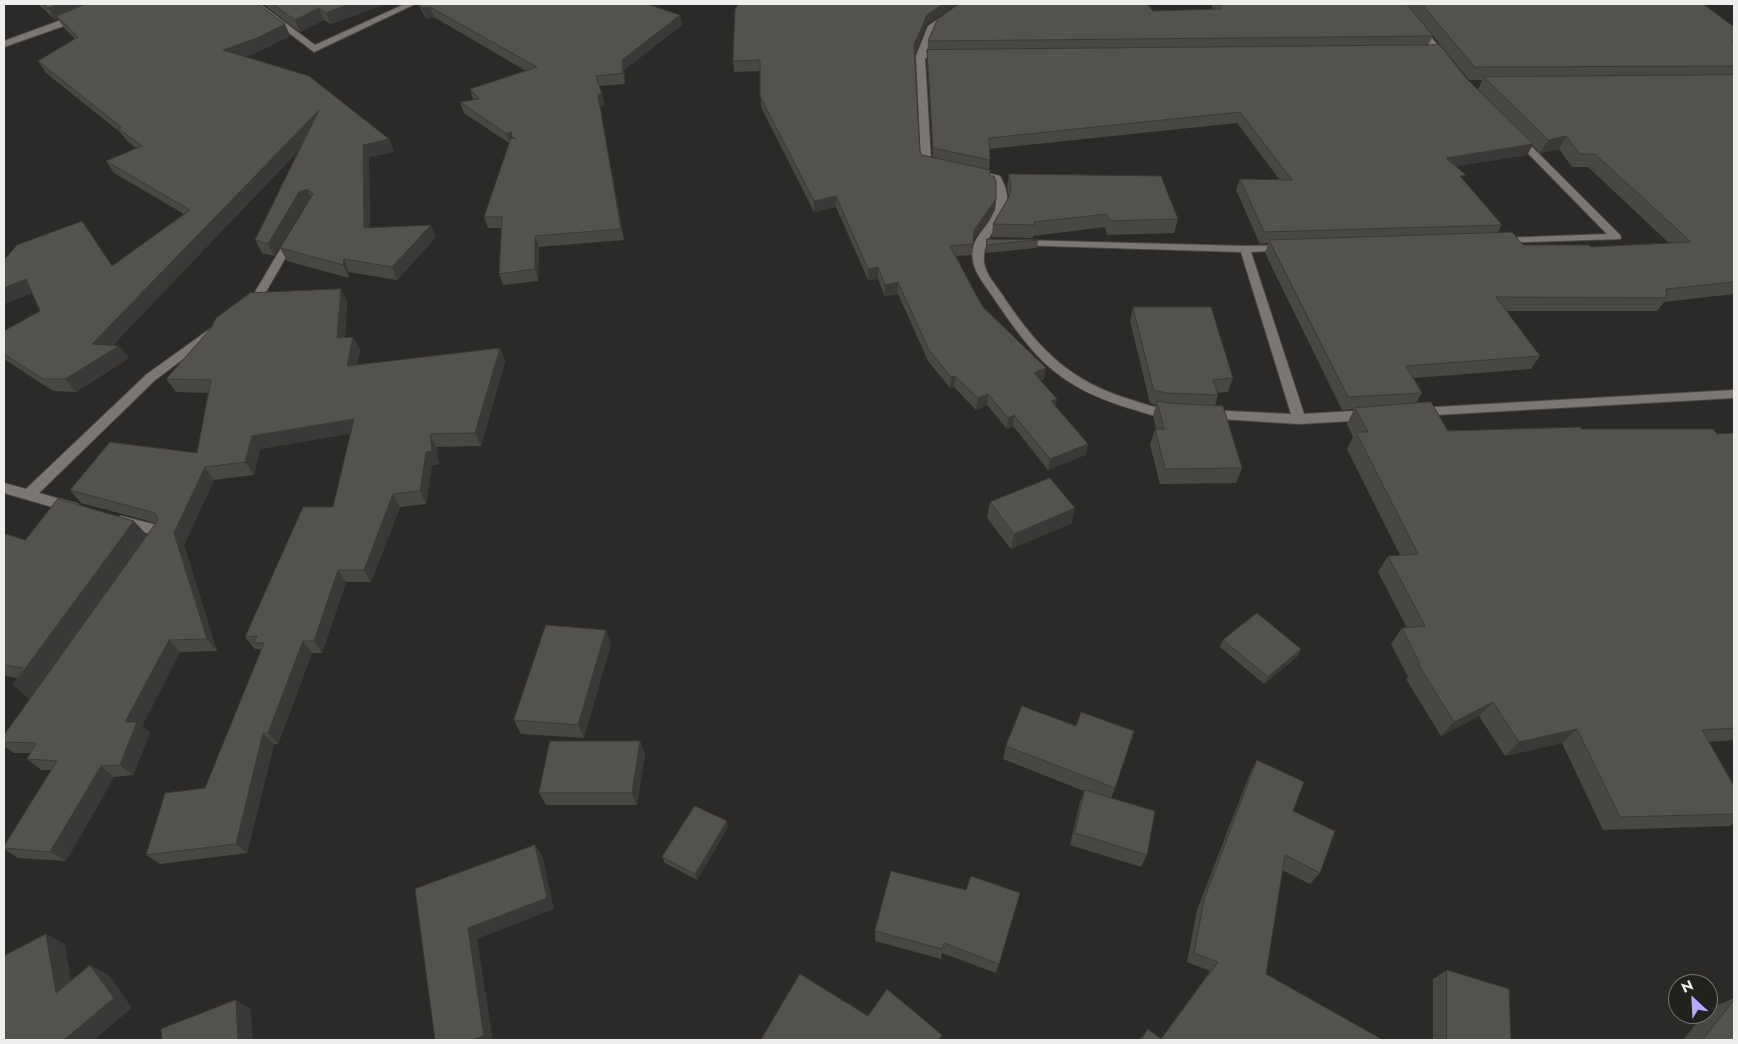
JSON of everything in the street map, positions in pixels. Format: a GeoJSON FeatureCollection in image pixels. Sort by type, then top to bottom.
{"type":"FeatureCollection","features":[{"type":"Feature","properties":{"kind":"street"},"geometry":{"type":"LineString","coordinates":[[4,44],[78,18],[111,4]]}},
{"type":"Feature","properties":{"kind":"street"},"geometry":{"type":"LineString","coordinates":[[255,4],[314,49],[411,4]]}},
{"type":"Feature","properties":{"kind":"street"},"geometry":{"type":"LineString","coordinates":[[952,168],[926,162],[920,56],[931,28],[965,4]]}},
{"type":"Feature","properties":{"kind":"street"},"geometry":{"type":"LineString","coordinates":[[1403,4],[1433,51],[1449,65]]}},
{"type":"Feature","properties":{"kind":"street"},"geometry":{"type":"LineString","coordinates":[[920,56],[960,55]]}},
{"type":"Feature","properties":{"kind":"street"},"geometry":{"type":"LineString","coordinates":[[1489,241],[1616,237],[1513,134]]}},
{"type":"Feature","properties":{"kind":"street"},"geometry":{"type":"LineString","coordinates":[[970,172],[996,178],[1002,192],[1002,212],[984,242],[978,260],[986,279],[1023,332],[1048,359],[1072,380],[1104,396],[1162,413],[1299,419],[1378,414]]}},
{"type":"Feature","properties":{"kind":"street"},"geometry":{"type":"LineString","coordinates":[[241,310],[256,299],[296,232]]}},
{"type":"Feature","properties":{"kind":"street"},"geometry":{"type":"LineString","coordinates":[[1009,242],[1244,249],[1293,247]]}},
{"type":"Feature","properties":{"kind":"street"},"geometry":{"type":"LineString","coordinates":[[1244,249],[1299,419]]}},
{"type":"Feature","properties":{"kind":"street"},"geometry":{"type":"LineString","coordinates":[[28,495],[151,377],[226,321]]}},
{"type":"Feature","properties":{"kind":"street"},"geometry":{"type":"LineString","coordinates":[[1408,413],[1734,394]]}},
{"type":"Feature","properties":{"kind":"street"},"geometry":{"type":"LineString","coordinates":[[4,488],[84,511]]}},
{"type":"Feature","properties":{"kind":"street"},"geometry":{"type":"LineString","coordinates":[[103,516],[160,531],[143,556]]}},
{"type":"Feature","properties":{"kind":"building"},"geometry":{"type":"Polygon","coordinates":[[[43,4],[61,4],[48,8],[43,4]]]}},
{"type":"Feature","properties":{"kind":"building"},"geometry":{"type":"Polygon","coordinates":[[[86,4],[258,4],[285,24],[257,38],[223,50],[309,76],[389,139],[363,145],[364,228],[431,225],[392,267],[344,259],[343,265],[280,248],[313,194],[307,189],[299,192],[268,244],[255,240],[319,110],[92,344],[119,346],[65,379],[43,379],[4,354],[4,331],[40,311],[26,279],[4,288],[4,260],[17,245],[82,221],[112,266],[190,210],[106,161],[142,146],[38,61],[78,37],[57,16],[86,4]]]}},
{"type":"Feature","properties":{"kind":"building"},"geometry":{"type":"Polygon","coordinates":[[[273,4],[350,4],[326,13],[319,8],[295,20],[273,4]]]}},
{"type":"Feature","properties":{"kind":"building"},"geometry":{"type":"Polygon","coordinates":[[[420,4],[647,4],[680,15],[622,60],[623,73],[596,76],[602,94],[598,95],[621,229],[535,236],[535,269],[499,274],[502,217],[484,217],[511,138],[516,139],[511,136],[512,132],[507,134],[460,102],[479,99],[470,89],[537,67],[430,7],[422,8],[420,4]]]}},
{"type":"Feature","properties":{"kind":"building"},"geometry":{"type":"Polygon","coordinates":[[[739,4],[943,4],[927,15],[914,45],[920,152],[922,155],[990,170],[990,176],[994,176],[996,181],[996,199],[974,230],[973,244],[950,246],[982,306],[1046,368],[1034,373],[1057,399],[1051,401],[1088,444],[1050,459],[1014,415],[1008,418],[988,394],[978,398],[955,376],[951,377],[929,350],[898,282],[885,285],[878,267],[868,269],[836,196],[814,201],[760,96],[760,60],[733,61],[735,9],[739,4]]]}},
{"type":"Feature","properties":{"kind":"building"},"geometry":{"type":"Polygon","coordinates":[[[959,4],[1147,4],[1153,11],[1221,9],[1218,4],[1407,4],[1433,36],[928,41],[937,20],[959,4]]]}},
{"type":"Feature","properties":{"kind":"building"},"geometry":{"type":"Polygon","coordinates":[[[1422,4],[1703,4],[1734,27],[1734,41],[1732,41],[1734,43],[1734,66],[1475,67],[1422,4]]]}},
{"type":"Feature","properties":{"kind":"building"},"geometry":{"type":"Polygon","coordinates":[[[1440,45],[1466,78],[1533,144],[1446,158],[1466,175],[1460,176],[1502,225],[1264,232],[1240,179],[1292,180],[1240,112],[989,138],[990,160],[933,148],[927,50],[1440,45]]]}},
{"type":"Feature","properties":{"kind":"building"},"geometry":{"type":"Polygon","coordinates":[[[1734,75],[1734,282],[1666,289],[1667,298],[1496,297],[1540,356],[1406,366],[1422,393],[1348,397],[1269,240],[1512,232],[1523,245],[1589,245],[1591,247],[1691,242],[1595,154],[1580,154],[1566,136],[1548,140],[1484,77],[1734,75]]]}},
{"type":"Feature","properties":{"kind":"building"},"geometry":{"type":"Polygon","coordinates":[[[1009,174],[1161,176],[1178,219],[1110,221],[1107,214],[1034,222],[1035,225],[993,224],[1009,197],[1011,189],[1009,174]]]}},
{"type":"Feature","properties":{"kind":"building"},"geometry":{"type":"Polygon","coordinates":[[[987,239],[1038,240],[987,245],[987,239]]]}},
{"type":"Feature","properties":{"kind":"building"},"geometry":{"type":"Polygon","coordinates":[[[341,289],[337,338],[353,337],[347,366],[500,348],[475,433],[430,434],[432,451],[426,452],[420,491],[393,494],[364,570],[338,570],[314,641],[303,641],[268,733],[263,733],[236,844],[146,855],[165,793],[205,788],[264,643],[254,643],[257,636],[245,637],[303,507],[333,507],[354,419],[252,436],[245,462],[205,467],[174,533],[207,639],[169,640],[125,722],[137,722],[120,765],[101,766],[50,852],[4,848],[57,761],[27,759],[36,743],[4,742],[4,735],[158,520],[155,513],[70,490],[110,442],[197,453],[211,380],[166,379],[212,327],[216,318],[250,293],[341,289]]]}},
{"type":"Feature","properties":{"kind":"building"},"geometry":{"type":"Polygon","coordinates":[[[1133,307],[1211,307],[1233,378],[1213,380],[1218,395],[1166,393],[1154,390],[1133,307]]]}},
{"type":"Feature","properties":{"kind":"building"},"geometry":{"type":"Polygon","coordinates":[[[1157,401],[1223,406],[1242,468],[1165,469],[1155,429],[1164,429],[1157,401]]]}},
{"type":"Feature","properties":{"kind":"building"},"geometry":{"type":"Polygon","coordinates":[[[1431,402],[1448,431],[1581,427],[1581,429],[1713,429],[1717,434],[1734,433],[1734,728],[1702,730],[1734,786],[1734,814],[1620,817],[1577,729],[1519,742],[1493,702],[1454,722],[1418,664],[1420,664],[1402,628],[1425,626],[1388,556],[1418,554],[1356,432],[1368,432],[1355,408],[1431,402]]]}},
{"type":"Feature","properties":{"kind":"building"},"geometry":{"type":"Polygon","coordinates":[[[1050,478],[1075,508],[1014,534],[990,502],[1050,478]]]}},
{"type":"Feature","properties":{"kind":"building"},"geometry":{"type":"Polygon","coordinates":[[[58,499],[134,521],[13,685],[23,668],[4,665],[4,536],[6,534],[25,540],[58,499]]]}},
{"type":"Feature","properties":{"kind":"building"},"geometry":{"type":"Polygon","coordinates":[[[1257,613],[1301,649],[1268,677],[1223,640],[1257,613]]]}},
{"type":"Feature","properties":{"kind":"building"},"geometry":{"type":"Polygon","coordinates":[[[546,625],[606,630],[578,725],[514,720],[546,625]]]}},
{"type":"Feature","properties":{"kind":"building"},"geometry":{"type":"Polygon","coordinates":[[[1022,706],[1076,726],[1081,712],[1134,731],[1115,788],[1006,746],[1022,706]]]}},
{"type":"Feature","properties":{"kind":"building"},"geometry":{"type":"Polygon","coordinates":[[[550,741],[640,741],[632,793],[539,793],[550,741]]]}},
{"type":"Feature","properties":{"kind":"building"},"geometry":{"type":"Polygon","coordinates":[[[1257,760],[1304,782],[1293,811],[1335,831],[1320,873],[1285,855],[1266,974],[1383,1040],[1141,1040],[1148,1029],[1161,1039],[1218,962],[1194,953],[1204,900],[1257,760]]]}},
{"type":"Feature","properties":{"kind":"building"},"geometry":{"type":"Polygon","coordinates":[[[1085,790],[1155,811],[1147,855],[1075,833],[1085,790]]]}},
{"type":"Feature","properties":{"kind":"building"},"geometry":{"type":"Polygon","coordinates":[[[695,806],[727,821],[695,874],[662,857],[695,806]]]}},
{"type":"Feature","properties":{"kind":"building"},"geometry":{"type":"Polygon","coordinates":[[[535,845],[547,898],[468,928],[484,1036],[472,1040],[435,1040],[415,889],[535,845]]]}},
{"type":"Feature","properties":{"kind":"building"},"geometry":{"type":"Polygon","coordinates":[[[891,871],[966,890],[971,876],[1020,893],[999,964],[944,943],[942,949],[875,931],[891,871]]]}},
{"type":"Feature","properties":{"kind":"building"},"geometry":{"type":"Polygon","coordinates":[[[46,934],[56,993],[90,965],[114,998],[64,1040],[4,1040],[4,956],[46,934]]]}},
{"type":"Feature","properties":{"kind":"building"},"geometry":{"type":"Polygon","coordinates":[[[1447,970],[1509,989],[1511,1040],[1447,1040],[1447,970]]]}},
{"type":"Feature","properties":{"kind":"building"},"geometry":{"type":"Polygon","coordinates":[[[800,974],[868,1016],[887,989],[942,1035],[939,1040],[761,1040],[800,974]]]}},
{"type":"Feature","properties":{"kind":"building"},"geometry":{"type":"Polygon","coordinates":[[[236,1000],[238,1040],[162,1040],[161,1029],[236,1000]]]}},
{"type":"Feature","properties":{"kind":"building"},"geometry":{"type":"Polygon","coordinates":[[[1734,1000],[1734,1040],[1703,1040],[1715,1024],[1718,1024],[1718,1021],[1734,1000]]]}}]}
